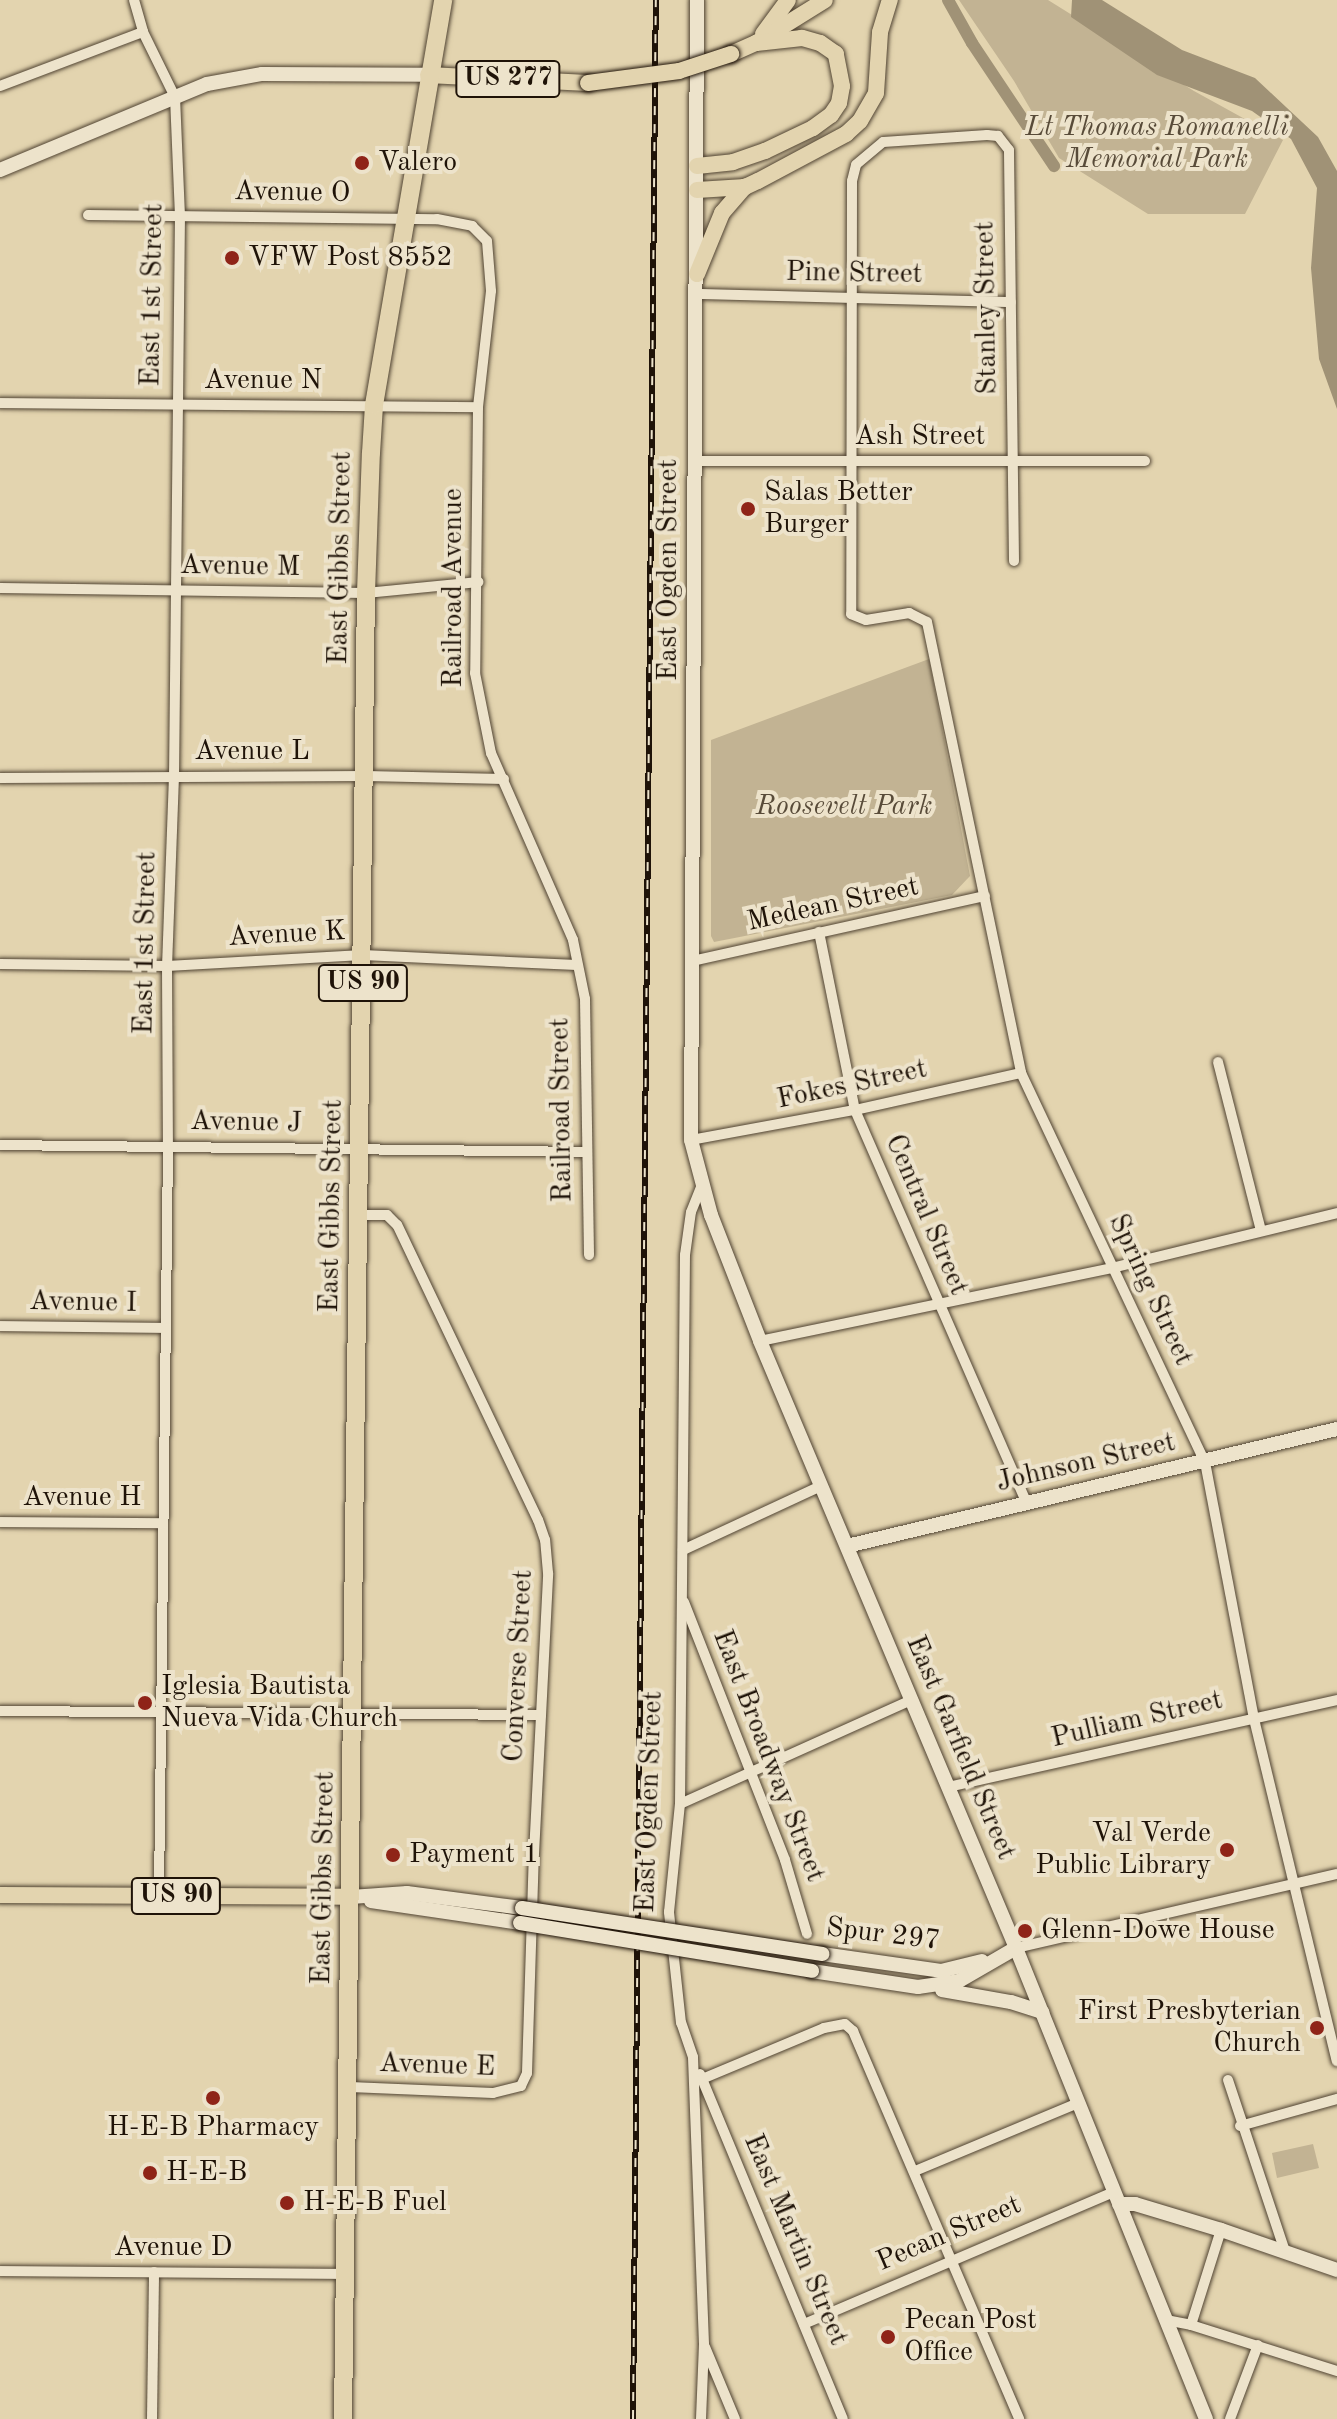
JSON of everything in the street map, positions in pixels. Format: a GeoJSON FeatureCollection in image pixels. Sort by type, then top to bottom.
{"type":"FeatureCollection","features":[{"type":"Feature","properties":{"kind":"highway","name":"East Gibbs Street"},"geometry":{"type":"LineString","coordinates":[[343,2419],[350,2087],[366,593],[374,405],[443,0]]}},
{"type":"Feature","properties":{"kind":"main road","name":"East Ogden Street"},"geometry":{"type":"LineString","coordinates":[[691,1140],[697,0]]}},
{"type":"Feature","properties":{"kind":"main road"},"geometry":{"type":"LineString","coordinates":[[756,43],[788,0]]}},
{"type":"Feature","properties":{"kind":"main road","name":"US 277"},"geometry":{"type":"LineString","coordinates":[[428,75],[588,83],[679,71],[756,43],[825,0]]}},
{"type":"Feature","properties":{"kind":"main road"},"geometry":{"type":"LineString","coordinates":[[697,274],[722,213],[745,187],[846,134],[865,114],[876,93],[880,32],[890,0]]}},
{"type":"Feature","properties":{"kind":"main road"},"geometry":{"type":"LineString","coordinates":[[697,166],[733,162],[765,151],[813,128],[831,115],[839,103],[842,86],[836,54],[820,43],[802,38],[756,43]]}},
{"type":"Feature","properties":{"kind":"main road"},"geometry":{"type":"LineString","coordinates":[[0,170],[207,84],[262,74],[428,75]]}},
{"type":"Feature","properties":{"kind":"main road"},"geometry":{"type":"LineString","coordinates":[[697,190],[745,187]]}},
{"type":"Feature","properties":{"kind":"main road","name":"East Garfield Street"},"geometry":{"type":"LineString","coordinates":[[691,1140],[701,1187],[760,1341],[1016,1948],[1206,2419]]}},
{"type":"Feature","properties":{"kind":"main road","name":"Johnson Street"},"geometry":{"type":"LineString","coordinates":[[847,1546],[1337,1429]]}},
{"type":"Feature","properties":{"kind":"main road","name":"Spur 297"},"geometry":{"type":"LineString","coordinates":[[351,1897],[407,1893],[812,1971],[918,1987],[959,1981],[1016,1948]]}},
{"type":"Feature","properties":{"kind":"main road","name":"US 90"},"geometry":{"type":"LineString","coordinates":[[0,1895],[351,1897]]}},
{"type":"Feature","properties":{"kind":"main road","name":"Spur 297"},"geometry":{"type":"LineString","coordinates":[[521,1915],[941,1971],[969,1966],[1016,1948]]}},
{"type":"Feature","properties":{"kind":"main road"},"geometry":{"type":"LineString","coordinates":[[918,1987],[959,1991],[1042,2012]]}},
{"type":"Feature","properties":{"kind":"main road"},"geometry":{"type":"LineString","coordinates":[[1117,2198],[1337,2270]]}},
{"type":"Feature","properties":{"kind":"street","name":"East 1st Street"},"geometry":{"type":"LineString","coordinates":[[134,0],[143,32],[175,97],[180,214],[174,776],[167,966],[168,1147],[159,1896]]}},
{"type":"Feature","properties":{"kind":"street"},"geometry":{"type":"LineString","coordinates":[[0,86],[143,32]]}},
{"type":"Feature","properties":{"kind":"street","name":"Stanley Street"},"geometry":{"type":"LineString","coordinates":[[852,299],[852,181],[856,165],[883,142],[998,136],[1009,150],[1014,561]]}},
{"type":"Feature","properties":{"kind":"street","name":"Avenue O"},"geometry":{"type":"LineString","coordinates":[[88,215],[437,219],[472,226],[487,241]]}},
{"type":"Feature","properties":{"kind":"street","name":"Railroad Avenue"},"geometry":{"type":"LineString","coordinates":[[487,241],[491,291],[478,407],[477,687],[491,753],[573,940],[577,965]]}},
{"type":"Feature","properties":{"kind":"street","name":"Pine Street"},"geometry":{"type":"LineString","coordinates":[[697,294],[1011,302]]}},
{"type":"Feature","properties":{"kind":"street"},"geometry":{"type":"LineString","coordinates":[[851,462],[852,299]]}},
{"type":"Feature","properties":{"kind":"street","name":"Avenue N"},"geometry":{"type":"LineString","coordinates":[[0,403],[478,407]]}},
{"type":"Feature","properties":{"kind":"street","name":"Ash Street"},"geometry":{"type":"LineString","coordinates":[[696,461],[1145,461]]}},
{"type":"Feature","properties":{"kind":"street","name":"Spring Street"},"geometry":{"type":"LineString","coordinates":[[851,462],[851,614],[866,620],[909,613],[927,622],[1021,1073],[1205,1462],[1254,1719],[1337,2058]]}},
{"type":"Feature","properties":{"kind":"street","name":"Avenue M"},"geometry":{"type":"LineString","coordinates":[[0,588],[366,593],[478,582]]}},
{"type":"Feature","properties":{"kind":"street","name":"Avenue L"},"geometry":{"type":"LineString","coordinates":[[0,778],[366,776],[504,779]]}},
{"type":"Feature","properties":{"kind":"street","name":"Medean Street"},"geometry":{"type":"LineString","coordinates":[[692,961],[985,896]]}},
{"type":"Feature","properties":{"kind":"street","name":"Central Street"},"geometry":{"type":"LineString","coordinates":[[819,932],[855,1110],[938,1306],[1027,1503]]}},
{"type":"Feature","properties":{"kind":"street","name":"Avenue K"},"geometry":{"type":"LineString","coordinates":[[0,964],[167,966],[363,955],[577,965]]}},
{"type":"Feature","properties":{"kind":"street","name":"Railroad Street"},"geometry":{"type":"LineString","coordinates":[[577,965],[585,999],[589,1255]]}},
{"type":"Feature","properties":{"kind":"street"},"geometry":{"type":"LineString","coordinates":[[1218,1062],[1261,1231]]}},
{"type":"Feature","properties":{"kind":"street","name":"Fokes Street"},"geometry":{"type":"LineString","coordinates":[[691,1140],[855,1110],[1021,1073]]}},
{"type":"Feature","properties":{"kind":"street","name":"Avenue J"},"geometry":{"type":"LineString","coordinates":[[0,1145],[587,1152]]}},
{"type":"Feature","properties":{"kind":"street","name":"East Ogden Street"},"geometry":{"type":"LineString","coordinates":[[701,1187],[691,1212],[685,1255],[680,1804],[669,1912],[681,2023],[693,2057],[704,2344],[701,2419]]}},
{"type":"Feature","properties":{"kind":"street"},"geometry":{"type":"LineString","coordinates":[[760,1341],[1112,1268],[1337,1213]]}},
{"type":"Feature","properties":{"kind":"street","name":"Converse Street"},"geometry":{"type":"LineString","coordinates":[[360,1215],[387,1215],[397,1225],[538,1520],[548,1561],[530,2058],[521,2086]]}},
{"type":"Feature","properties":{"kind":"street","name":"Avenue I"},"geometry":{"type":"LineString","coordinates":[[0,1326],[166,1328]]}},
{"type":"Feature","properties":{"kind":"street"},"geometry":{"type":"LineString","coordinates":[[683,1550],[821,1486]]}},
{"type":"Feature","properties":{"kind":"street","name":"Avenue H"},"geometry":{"type":"LineString","coordinates":[[0,1522],[163,1523]]}},
{"type":"Feature","properties":{"kind":"street","name":"East Broadway Street"},"geometry":{"type":"LineString","coordinates":[[681,1596],[785,1860],[807,1934]]}},
{"type":"Feature","properties":{"kind":"street"},"geometry":{"type":"LineString","coordinates":[[680,1804],[911,1700]]}},
{"type":"Feature","properties":{"kind":"street","name":"Pulliam Street"},"geometry":{"type":"LineString","coordinates":[[948,1787],[1337,1700]]}},
{"type":"Feature","properties":{"kind":"street"},"geometry":{"type":"LineString","coordinates":[[0,1711],[541,1715]]}},
{"type":"Feature","properties":{"kind":"street"},"geometry":{"type":"LineString","coordinates":[[1016,1948],[1337,1874]]}},
{"type":"Feature","properties":{"kind":"street"},"geometry":{"type":"LineString","coordinates":[[702,2079],[824,2028],[845,2024],[860,2042],[1019,2419]]}},
{"type":"Feature","properties":{"kind":"street","name":"East Martin Street"},"geometry":{"type":"LineString","coordinates":[[693,2057],[843,2419]]}},
{"type":"Feature","properties":{"kind":"street"},"geometry":{"type":"LineString","coordinates":[[1228,2080],[1240,2126],[1285,2251]]}},
{"type":"Feature","properties":{"kind":"street","name":"Avenue E"},"geometry":{"type":"LineString","coordinates":[[350,2087],[493,2093],[521,2086]]}},
{"type":"Feature","properties":{"kind":"street"},"geometry":{"type":"LineString","coordinates":[[1240,2126],[1337,2099]]}},
{"type":"Feature","properties":{"kind":"street"},"geometry":{"type":"LineString","coordinates":[[915,2171],[1078,2103]]}},
{"type":"Feature","properties":{"kind":"street","name":"Pecan Street"},"geometry":{"type":"LineString","coordinates":[[804,2324],[953,2260],[1117,2198]]}},
{"type":"Feature","properties":{"kind":"street"},"geometry":{"type":"LineString","coordinates":[[1191,2325],[1221,2230]]}},
{"type":"Feature","properties":{"kind":"street","name":"Avenue D"},"geometry":{"type":"LineString","coordinates":[[0,2271],[345,2274]]}},
{"type":"Feature","properties":{"kind":"street"},"geometry":{"type":"LineString","coordinates":[[152,2419],[154,2272]]}},
{"type":"Feature","properties":{"kind":"street"},"geometry":{"type":"LineString","coordinates":[[1166,2320],[1337,2371]]}},
{"type":"Feature","properties":{"kind":"street"},"geometry":{"type":"LineString","coordinates":[[704,2344],[735,2419]]}},
{"type":"Feature","properties":{"kind":"street"},"geometry":{"type":"LineString","coordinates":[[1230,2419],[1258,2345]]}},
{"type":"Feature","properties":{"kind":"green space","name":"Lt Thomas Romanelli Memorial Park"},"geometry":{"type":"Polygon","coordinates":[[[959,0],[1048,0],[1194,91],[1283,140],[1245,214],[1148,214],[1059,158],[1014,81],[959,0]]]}},
{"type":"Feature","properties":{"kind":"green space","name":"Roosevelt Park"},"geometry":{"type":"Polygon","coordinates":[[[929,659],[970,876],[952,895],[714,942],[711,936],[711,740],[929,659]]]}},
{"type":"Feature","properties":{"kind":"green space"},"geometry":{"type":"Polygon","coordinates":[[[1313,2144],[1319,2168],[1277,2178],[1272,2153],[1313,2144]]]}},
{"type":"Feature","properties":{"kind":"shaded area"},"geometry":{"type":"Polygon","coordinates":[[[1072,0],[1102,0],[1182,50],[1255,78],[1318,137],[1337,171],[1337,409],[1319,359],[1311,268],[1317,188],[1291,139],[1252,111],[1157,75],[1071,17],[1072,0]]]}},
{"type":"Feature","properties":{"kind":"waterway"},"geometry":{"type":"LineString","coordinates":[[948,0],[972,43],[1054,166]]}},
{"type":"Feature","properties":{"kind":"railway"},"geometry":{"type":"LineString","coordinates":[[633,2419],[656,0]]}},
{"type":"Feature","properties":{"kind":"place","name":"Valero"},"geometry":{"type":"Point","coordinates":[362,163]}},
{"type":"Feature","properties":{"kind":"place","name":"VFW Post 8552"},"geometry":{"type":"Point","coordinates":[232,258]}},
{"type":"Feature","properties":{"kind":"place","name":"Salas Better Burger"},"geometry":{"type":"Point","coordinates":[748,509]}},
{"type":"Feature","properties":{"kind":"place","name":"Iglesia Bautista Nueva Vida Church"},"geometry":{"type":"Point","coordinates":[145,1703]}},
{"type":"Feature","properties":{"kind":"place","name":"Val Verde Public Library"},"geometry":{"type":"Point","coordinates":[1227,1850]}},
{"type":"Feature","properties":{"kind":"place","name":"Payment 1"},"geometry":{"type":"Point","coordinates":[393,1855]}},
{"type":"Feature","properties":{"kind":"place","name":"Glenn-Dowe House"},"geometry":{"type":"Point","coordinates":[1025,1931]}},
{"type":"Feature","properties":{"kind":"place","name":"First Presbyterian Church"},"geometry":{"type":"Point","coordinates":[1317,2028]}},
{"type":"Feature","properties":{"kind":"place","name":"H-E-B Pharmacy"},"geometry":{"type":"Point","coordinates":[213,2098]}},
{"type":"Feature","properties":{"kind":"place","name":"H-E-B"},"geometry":{"type":"Point","coordinates":[150,2173]}},
{"type":"Feature","properties":{"kind":"place","name":"H-E-B Fuel"},"geometry":{"type":"Point","coordinates":[287,2203]}},
{"type":"Feature","properties":{"kind":"place","name":"Pecan Post Office"},"geometry":{"type":"Point","coordinates":[888,2337]}}]}
